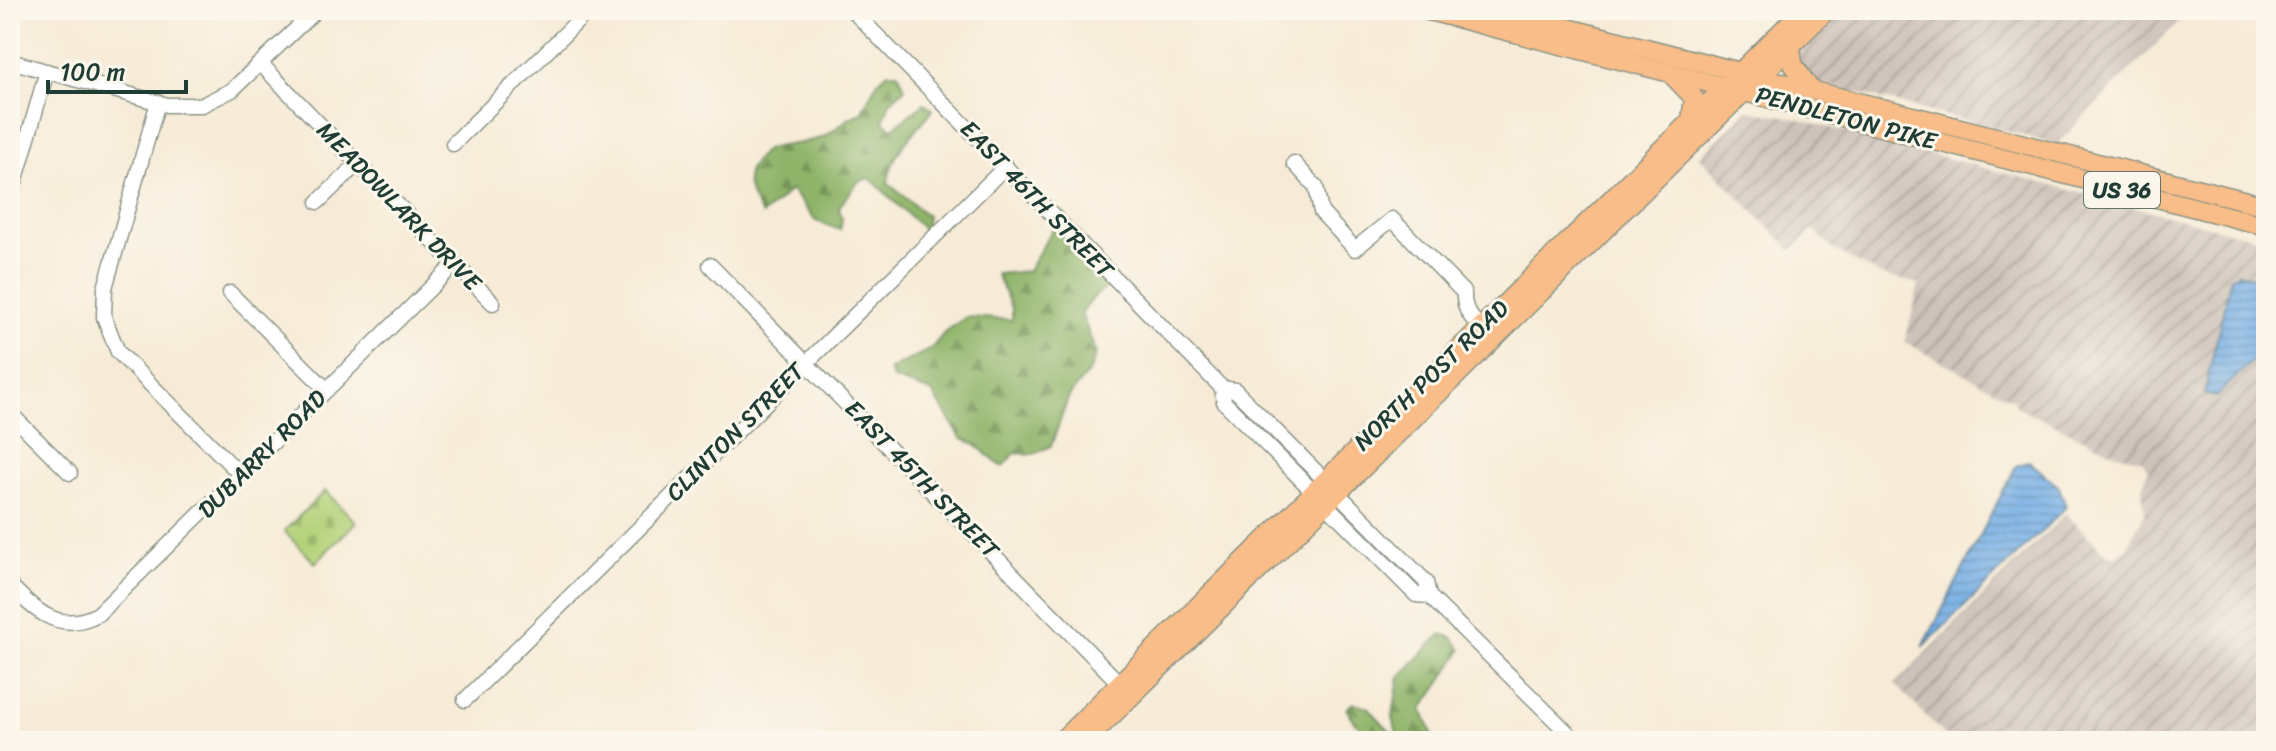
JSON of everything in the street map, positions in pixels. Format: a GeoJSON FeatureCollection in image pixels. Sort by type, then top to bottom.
{"type":"FeatureCollection","features":[{"type":"Feature","properties":{"kind":"main road","name":"PENDLETON PIKE"},"geometry":{"type":"LineString","coordinates":[[1425,10],[2266,226]]}},
{"type":"Feature","properties":{"kind":"main road","name":"PENDLETON PIKE"},"geometry":{"type":"LineString","coordinates":[[1497,10],[1527,14],[2266,206]]}},
{"type":"Feature","properties":{"kind":"main road","name":"NORTH POST ROAD"},"geometry":{"type":"LineString","coordinates":[[1487,332],[1691,120],[1803,10]]}},
{"type":"Feature","properties":{"kind":"main road","name":"NORTH POST ROAD"},"geometry":{"type":"LineString","coordinates":[[1061,741],[1126,689],[1487,332],[1744,92],[1827,10]]}},
{"type":"Feature","properties":{"kind":"main road"},"geometry":{"type":"LineString","coordinates":[[1791,46],[1793,64],[1810,89]]}},
{"type":"Feature","properties":{"kind":"main road"},"geometry":{"type":"LineString","coordinates":[[1670,73],[1694,98],[1691,120]]}},
{"type":"Feature","properties":{"kind":"main road","name":"NORTH POST ROAD"},"geometry":{"type":"LineString","coordinates":[[1086,741],[1126,689]]}},
{"type":"Feature","properties":{"kind":"street"},"geometry":{"type":"LineString","coordinates":[[10,61],[158,102],[189,107],[210,103],[232,90],[316,10]]}},
{"type":"Feature","properties":{"kind":"street"},"geometry":{"type":"LineString","coordinates":[[453,144],[589,10]]}},
{"type":"Feature","properties":{"kind":"street","name":"EAST 46TH STREET"},"geometry":{"type":"LineString","coordinates":[[852,10],[1222,388],[1235,390],[1416,595],[1429,596],[1576,741]]}},
{"type":"Feature","properties":{"kind":"street","name":"MEADOWLARK DRIVE"},"geometry":{"type":"LineString","coordinates":[[260,63],[493,303]]}},
{"type":"Feature","properties":{"kind":"street"},"geometry":{"type":"LineString","coordinates":[[10,200],[47,71]]}},
{"type":"Feature","properties":{"kind":"street"},"geometry":{"type":"LineString","coordinates":[[158,102],[105,288],[104,317],[118,352],[241,475]]}},
{"type":"Feature","properties":{"kind":"street"},"geometry":{"type":"LineString","coordinates":[[318,202],[358,163]]}},
{"type":"Feature","properties":{"kind":"street"},"geometry":{"type":"LineString","coordinates":[[1294,163],[1316,187],[1321,212],[1355,249],[1392,219],[1464,293],[1463,305],[1487,332]]}},
{"type":"Feature","properties":{"kind":"street","name":"CLINTON STREET"},"geometry":{"type":"LineString","coordinates":[[465,700],[1006,166]]}},
{"type":"Feature","properties":{"kind":"street","name":"DUBARRY ROAD"},"geometry":{"type":"LineString","coordinates":[[10,585],[39,614],[59,622],[83,621],[105,609],[455,264]]}},
{"type":"Feature","properties":{"kind":"street","name":"EAST 45TH STREET"},"geometry":{"type":"LineString","coordinates":[[710,265],[1126,689]]}},
{"type":"Feature","properties":{"kind":"street"},"geometry":{"type":"LineString","coordinates":[[230,293],[327,390]]}},
{"type":"Feature","properties":{"kind":"street"},"geometry":{"type":"LineString","coordinates":[[10,413],[70,473]]}},
{"type":"Feature","properties":{"kind":"shaded area"},"geometry":{"type":"Polygon","coordinates":[[[1834,10],[2190,10],[2056,144],[1808,80],[1797,65],[1797,46],[1834,10]]]}},
{"type":"Feature","properties":{"kind":"shaded area"},"geometry":{"type":"Polygon","coordinates":[[[1747,110],[1785,116],[2266,241],[2266,741],[1950,741],[1895,684],[2066,514],[2107,555],[2117,557],[2127,547],[2145,514],[2142,489],[2148,471],[2142,460],[2114,453],[2014,405],[2014,400],[1905,342],[1919,284],[1881,275],[1834,250],[1813,230],[1791,250],[1700,157],[1747,110]]]}},
{"type":"Feature","properties":{"kind":"green space"},"geometry":{"type":"Polygon","coordinates":[[[888,72],[898,72],[905,88],[890,102],[883,121],[893,128],[924,103],[933,110],[899,153],[888,183],[927,216],[925,231],[870,178],[859,181],[839,207],[842,219],[840,230],[816,221],[791,190],[762,215],[750,194],[747,180],[751,166],[763,152],[826,135],[861,113],[877,82],[888,72]]]}},
{"type":"Feature","properties":{"kind":"green space"},"geometry":{"type":"Polygon","coordinates":[[[1054,227],[1109,286],[1094,297],[1081,313],[1096,353],[1090,370],[1069,396],[1051,446],[1034,454],[1015,453],[1003,467],[962,439],[932,392],[893,379],[889,370],[931,349],[946,331],[966,317],[1012,320],[1012,309],[996,274],[1028,271],[1054,227]]]}},
{"type":"Feature","properties":{"kind":"green space"},"geometry":{"type":"Polygon","coordinates":[[[325,491],[356,522],[315,563],[284,531],[325,491]]]}},
{"type":"Feature","properties":{"kind":"green space"},"geometry":{"type":"Polygon","coordinates":[[[1442,634],[1453,638],[1462,650],[1422,709],[1435,741],[1370,741],[1346,709],[1353,703],[1368,707],[1398,740],[1393,716],[1399,676],[1442,634]]]}},
{"type":"Feature","properties":{"kind":"water"},"geometry":{"type":"Polygon","coordinates":[[[2238,273],[2266,280],[2266,347],[2216,397],[2204,394],[2231,277],[2238,273]]]}},
{"type":"Feature","properties":{"kind":"water"},"geometry":{"type":"Polygon","coordinates":[[[2029,461],[2059,487],[2066,507],[1923,647],[2016,466],[2029,461]]]}}]}
